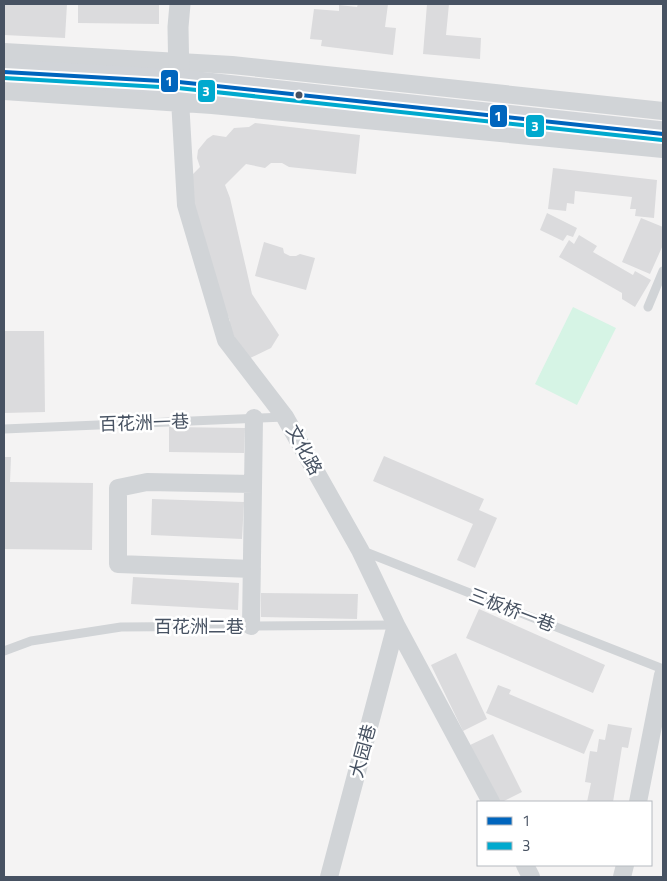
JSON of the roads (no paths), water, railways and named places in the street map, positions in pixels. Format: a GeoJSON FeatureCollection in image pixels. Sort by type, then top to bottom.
{"type":"FeatureCollection","features":[{"type":"Feature","properties":{"kind":"main road"},"geometry":{"type":"LineString","coordinates":[[4,72],[179,82],[663,134]]}},
{"type":"Feature","properties":{"kind":"street"},"geometry":{"type":"LineString","coordinates":[[179,82],[178,27],[180,4]]}},
{"type":"Feature","properties":{"kind":"street"},"geometry":{"type":"LineString","coordinates":[[4,52],[179,82],[663,149]]}},
{"type":"Feature","properties":{"kind":"street"},"geometry":{"type":"LineString","coordinates":[[4,91],[179,82],[232,65],[663,111]]}},
{"type":"Feature","properties":{"kind":"street","name":"文化路"},"geometry":{"type":"LineString","coordinates":[[179,82],[186,205],[226,340],[285,417],[360,550],[396,625],[490,801]]}},
{"type":"Feature","properties":{"kind":"street"},"geometry":{"type":"LineString","coordinates":[[251,626],[254,418]]}},
{"type":"Feature","properties":{"kind":"street"},"geometry":{"type":"LineString","coordinates":[[252,569],[118,564],[118,488],[147,482],[253,484]]}},
{"type":"Feature","properties":{"kind":"street","name":"大园巷"},"geometry":{"type":"LineString","coordinates":[[329,877],[396,625]]}},
{"type":"Feature","properties":{"kind":"street"},"geometry":{"type":"LineString","coordinates":[[638,801],[663,675]]}},
{"type":"Feature","properties":{"kind":"lane"},"geometry":{"type":"LineString","coordinates":[[648,307],[663,271]]}},
{"type":"Feature","properties":{"kind":"lane","name":"百花洲一巷"},"geometry":{"type":"LineString","coordinates":[[4,429],[285,417]]}},
{"type":"Feature","properties":{"kind":"lane","name":"三板桥一巷"},"geometry":{"type":"LineString","coordinates":[[360,550],[663,669]]}},
{"type":"Feature","properties":{"kind":"lane","name":"百花洲二巷"},"geometry":{"type":"LineString","coordinates":[[4,651],[31,641],[121,627],[396,625]]}}]}
